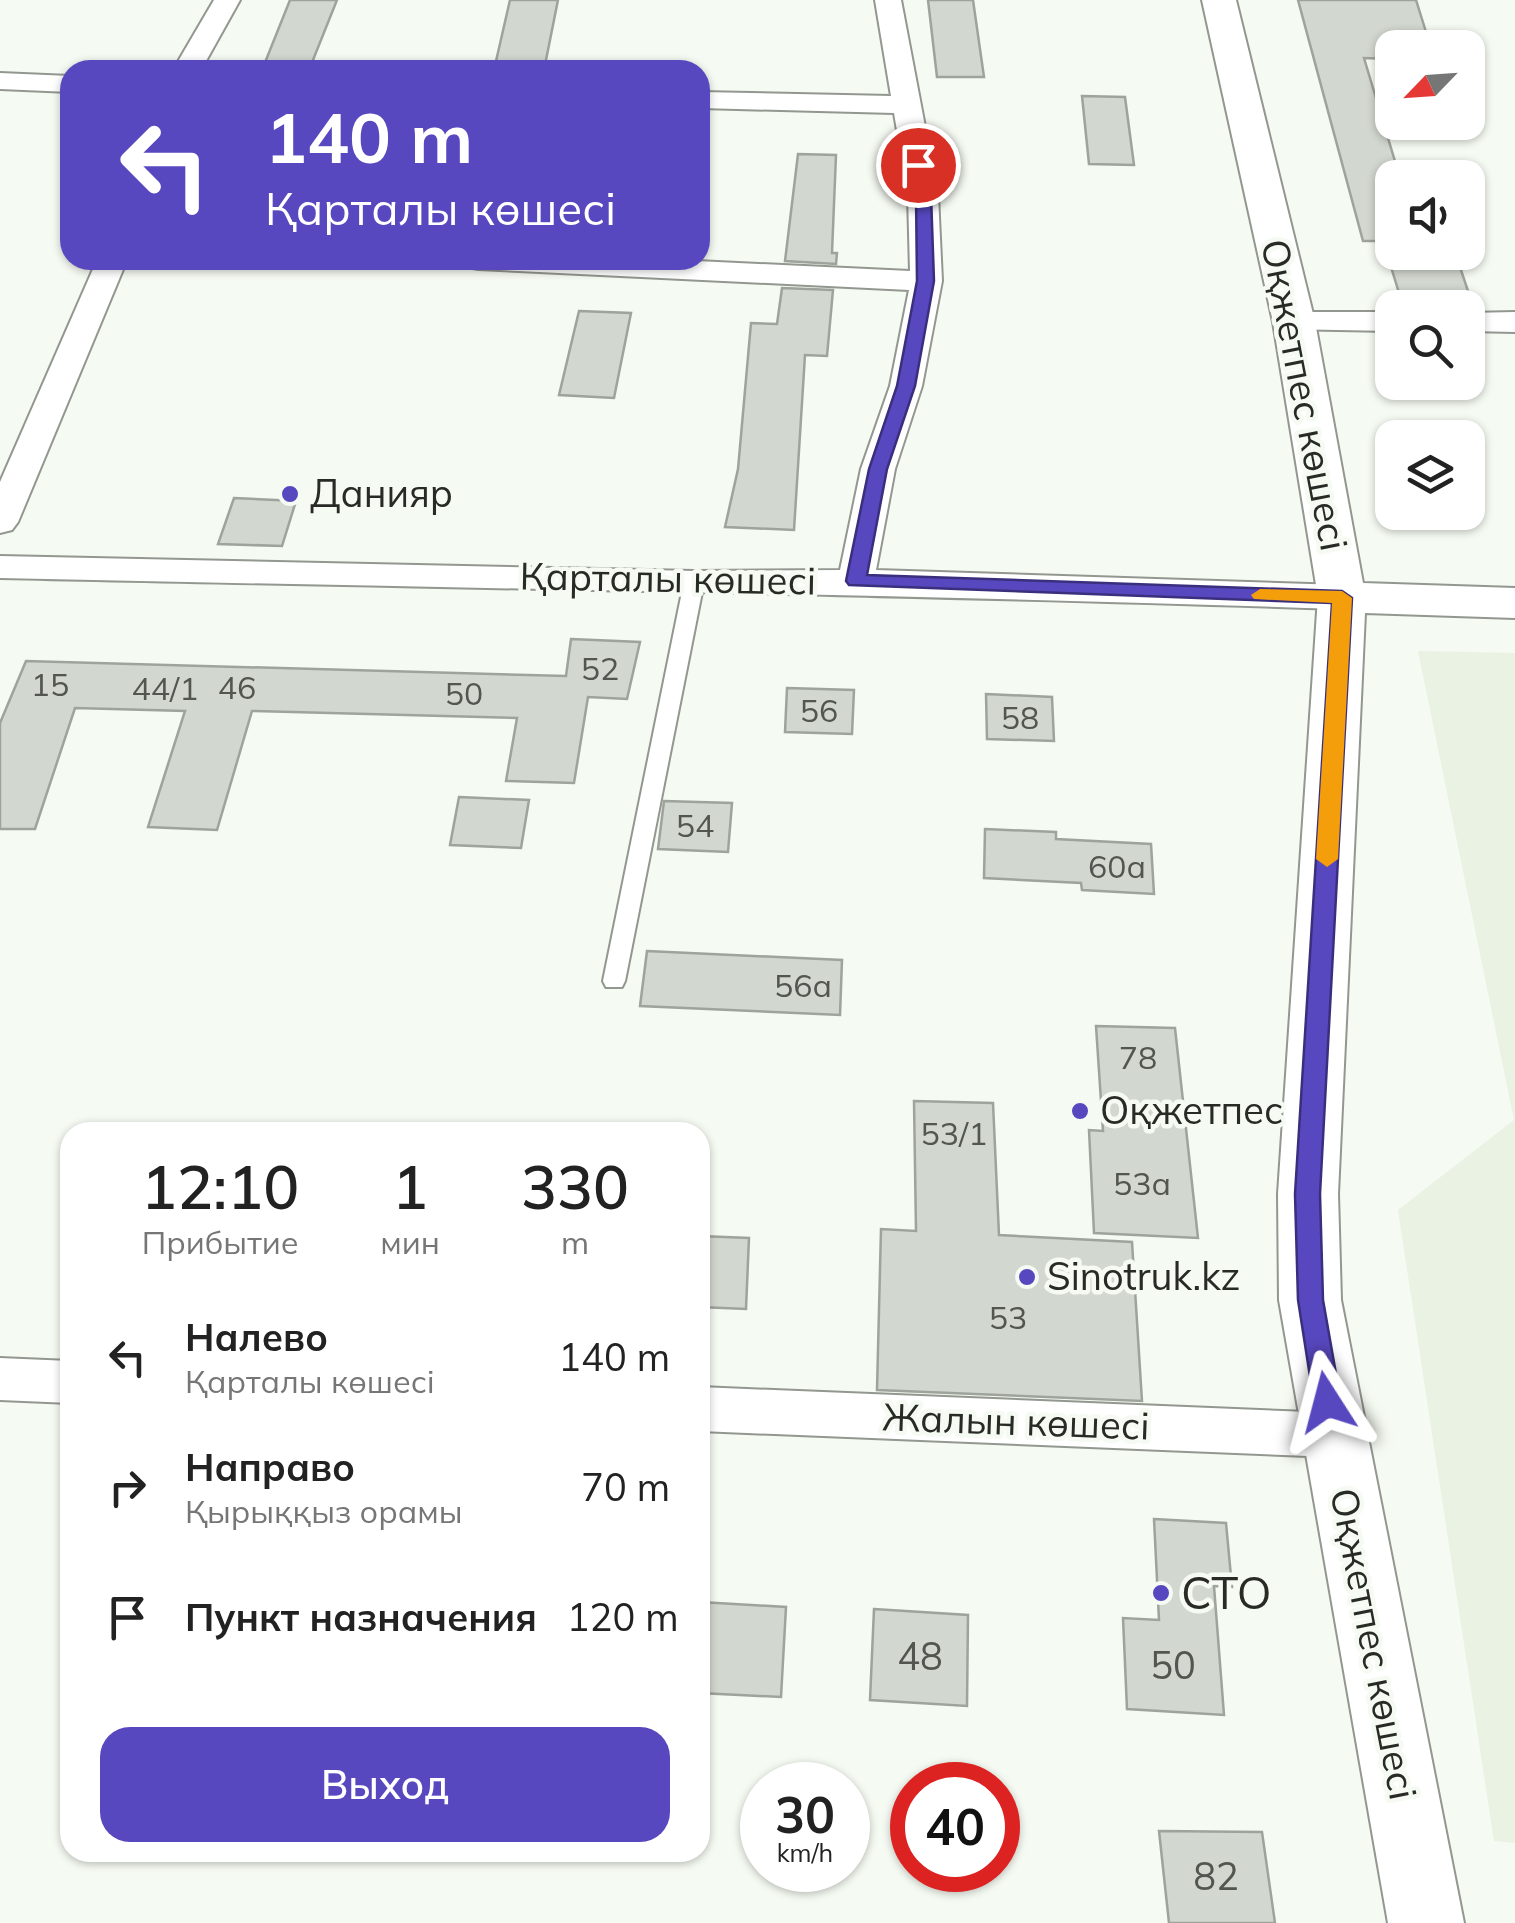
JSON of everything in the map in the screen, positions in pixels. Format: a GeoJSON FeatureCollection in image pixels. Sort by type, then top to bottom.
{"type":"FeatureCollection","features":[{"type":"Feature","properties":{"kind":"street"},"geometry":{"type":"LineString","coordinates":[[194,60],[227,0]]}},
{"type":"Feature","properties":{"kind":"street"},"geometry":{"type":"LineString","coordinates":[[856,581],[878,469],[906,386],[926,281],[924,195],[888,0]]}},
{"type":"Feature","properties":{"kind":"street","name":"Оқжетпес көшесі"},"geometry":{"type":"LineString","coordinates":[[1219,0],[1294,322],[1342,598],[1308,1194],[1310,1300],[1426,1923]]}},
{"type":"Feature","properties":{"kind":"street"},"geometry":{"type":"LineString","coordinates":[[0,82],[60,84]]}},
{"type":"Feature","properties":{"kind":"street"},"geometry":{"type":"LineString","coordinates":[[710,100],[906,104]]}},
{"type":"Feature","properties":{"kind":"street"},"geometry":{"type":"LineString","coordinates":[[0,522],[108,270]]}},
{"type":"Feature","properties":{"kind":"street"},"geometry":{"type":"LineString","coordinates":[[691,270],[926,281]]}},
{"type":"Feature","properties":{"kind":"street"},"geometry":{"type":"LineString","coordinates":[[1294,322],[1375,322]]}},
{"type":"Feature","properties":{"kind":"street"},"geometry":{"type":"LineString","coordinates":[[1485,322],[1515,322]]}},
{"type":"Feature","properties":{"kind":"street","name":"Қарталы көшесі"},"geometry":{"type":"LineString","coordinates":[[0,567],[694,582],[856,581],[1515,604]]}},
{"type":"Feature","properties":{"kind":"street"},"geometry":{"type":"LineString","coordinates":[[0,1380],[60,1382]]}},
{"type":"Feature","properties":{"kind":"street","name":"Жалын көшесі"},"geometry":{"type":"LineString","coordinates":[[710,1409],[1333,1436]]}},
{"type":"Feature","properties":{"kind":"lane"},"geometry":{"type":"LineString","coordinates":[[614,981],[694,582]]}},
{"type":"Feature","properties":{"kind":"shaded area"},"geometry":{"type":"Polygon","coordinates":[[[1418,651],[1515,653],[1515,1843],[1494,1841],[1398,1210],[1514,1120],[1418,651]]]}},
{"type":"Feature","properties":{"kind":"building"},"geometry":{"type":"Polygon","coordinates":[[[290,0],[337,0],[313,60],[266,60],[290,0]]]}},
{"type":"Feature","properties":{"kind":"building"},"geometry":{"type":"Polygon","coordinates":[[[510,0],[558,0],[546,60],[496,60],[510,0]]]}},
{"type":"Feature","properties":{"kind":"building"},"geometry":{"type":"Polygon","coordinates":[[[928,0],[973,0],[984,77],[937,77],[928,0]]]}},
{"type":"Feature","properties":{"kind":"building"},"geometry":{"type":"Polygon","coordinates":[[[1298,0],[1416,0],[1425,30],[1375,30],[1375,58],[1364,58],[1375,95],[1375,140],[1389,140],[1395,160],[1375,160],[1375,241],[1363,241],[1298,0]]]}},
{"type":"Feature","properties":{"kind":"building"},"geometry":{"type":"Polygon","coordinates":[[[1082,96],[1125,97],[1134,165],[1089,164],[1082,96]]]}},
{"type":"Feature","properties":{"kind":"building"},"geometry":{"type":"Polygon","coordinates":[[[798,154],[836,155],[832,253],[837,253],[836,264],[785,261],[798,154]]]}},
{"type":"Feature","properties":{"kind":"building"},"geometry":{"type":"Polygon","coordinates":[[[1392,270],[1461,270],[1468,290],[1398,290],[1392,270]]]}},
{"type":"Feature","properties":{"kind":"building"},"geometry":{"type":"Polygon","coordinates":[[[782,288],[833,290],[827,356],[805,355],[794,530],[725,527],[738,469],[751,323],[777,324],[782,288]]]}},
{"type":"Feature","properties":{"kind":"building"},"geometry":{"type":"Polygon","coordinates":[[[579,311],[631,313],[614,398],[559,395],[579,311]]]}},
{"type":"Feature","properties":{"kind":"building"},"geometry":{"type":"Polygon","coordinates":[[[234,498],[296,501],[282,546],[218,544],[234,498]]]}},
{"type":"Feature","properties":{"kind":"building"},"geometry":{"type":"Polygon","coordinates":[[[571,639],[640,642],[627,699],[588,697],[574,783],[506,781],[517,718],[252,711],[217,830],[148,827],[185,711],[75,708],[35,829],[0,829],[0,723],[26,661],[566,676],[571,639]]]}},
{"type":"Feature","properties":{"kind":"building"},"geometry":{"type":"Polygon","coordinates":[[[787,688],[854,690],[852,734],[785,732],[787,688]]]}},
{"type":"Feature","properties":{"kind":"building"},"geometry":{"type":"Polygon","coordinates":[[[986,694],[1052,697],[1054,741],[987,739],[986,694]]]}},
{"type":"Feature","properties":{"kind":"building"},"geometry":{"type":"Polygon","coordinates":[[[459,797],[529,800],[521,848],[450,845],[459,797]]]}},
{"type":"Feature","properties":{"kind":"building"},"geometry":{"type":"Polygon","coordinates":[[[664,801],[732,803],[728,852],[658,849],[664,801]]]}},
{"type":"Feature","properties":{"kind":"building"},"geometry":{"type":"Polygon","coordinates":[[[985,829],[1056,832],[1056,839],[1151,844],[1154,894],[1082,890],[1081,883],[984,878],[985,829]]]}},
{"type":"Feature","properties":{"kind":"building"},"geometry":{"type":"Polygon","coordinates":[[[647,951],[842,960],[840,1015],[640,1006],[647,951]]]}},
{"type":"Feature","properties":{"kind":"building"},"geometry":{"type":"Polygon","coordinates":[[[1096,1026],[1175,1028],[1198,1238],[1094,1233],[1089,1130],[1103,1131],[1096,1026]]]}},
{"type":"Feature","properties":{"kind":"building"},"geometry":{"type":"Polygon","coordinates":[[[914,1101],[993,1103],[999,1235],[1132,1242],[1142,1401],[877,1390],[881,1229],[916,1231],[914,1101]]]}},
{"type":"Feature","properties":{"kind":"building"},"geometry":{"type":"Polygon","coordinates":[[[710,1236],[749,1238],[746,1309],[710,1307],[710,1236]]]}},
{"type":"Feature","properties":{"kind":"building"},"geometry":{"type":"Polygon","coordinates":[[[1154,1519],[1226,1523],[1232,1587],[1214,1586],[1224,1715],[1127,1709],[1123,1618],[1159,1620],[1154,1519]]]}},
{"type":"Feature","properties":{"kind":"building"},"geometry":{"type":"Polygon","coordinates":[[[710,1603],[786,1607],[781,1697],[710,1693],[710,1603]]]}},
{"type":"Feature","properties":{"kind":"building"},"geometry":{"type":"Polygon","coordinates":[[[874,1609],[968,1615],[967,1706],[870,1700],[874,1609]]]}},
{"type":"Feature","properties":{"kind":"building"},"geometry":{"type":"Polygon","coordinates":[[[1159,1831],[1262,1832],[1275,1923],[1169,1923],[1159,1831]]]}},
{"type":"Feature","properties":{"kind":"slow traffic"},"geometry":{"type":"LineString","coordinates":[[1260,595],[1342,598],[1327,859]]}},
{"type":"Feature","properties":{"kind":"place","name":"Данияр"},"geometry":{"type":"Point","coordinates":[290,494]}},
{"type":"Feature","properties":{"kind":"place","name":"Оқжетпес"},"geometry":{"type":"Point","coordinates":[1080,1111]}},
{"type":"Feature","properties":{"kind":"place","name":"Sinotruk.kz"},"geometry":{"type":"Point","coordinates":[1027,1277]}},
{"type":"Feature","properties":{"kind":"place","name":"СТО"},"geometry":{"type":"Point","coordinates":[1161,1593]}},
{"type":"Feature","properties":{"kind":"route"},"geometry":{"type":"LineString","coordinates":[[918,165],[924,195],[926,281],[906,386],[878,469],[856,581],[1342,598],[1308,1194],[1310,1300],[1327,1402]]}}]}
